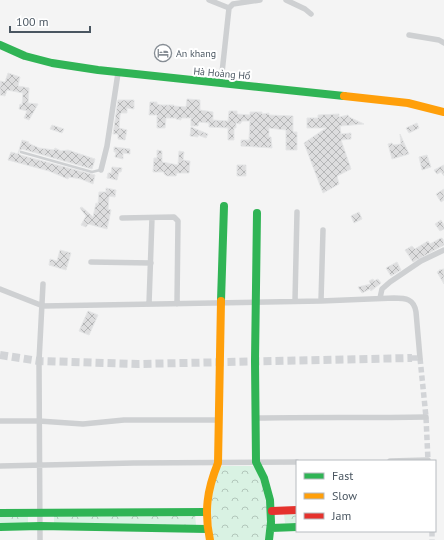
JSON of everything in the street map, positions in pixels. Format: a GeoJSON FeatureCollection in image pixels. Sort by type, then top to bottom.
{"type":"FeatureCollection","features":[{"type":"Feature","properties":{"kind":"street"},"geometry":{"type":"LineString","coordinates":[[209,0],[232,4],[260,0]]}},
{"type":"Feature","properties":{"kind":"street"},"geometry":{"type":"LineString","coordinates":[[286,0],[305,9],[311,14]]}},
{"type":"Feature","properties":{"kind":"street"},"geometry":{"type":"LineString","coordinates":[[221,82],[232,4]]}},
{"type":"Feature","properties":{"kind":"street"},"geometry":{"type":"LineString","coordinates":[[409,35],[439,40],[444,43]]}},
{"type":"Feature","properties":{"kind":"street","name":"Hà Hoàng Hổ"},"geometry":{"type":"LineString","coordinates":[[0,45],[25,56],[117,76],[221,82],[408,103],[444,112]]}},
{"type":"Feature","properties":{"kind":"street"},"geometry":{"type":"LineString","coordinates":[[100,170],[107,146],[117,76]]}},
{"type":"Feature","properties":{"kind":"street"},"geometry":{"type":"LineString","coordinates":[[210,540],[206,512],[215,470],[218,463],[224,206]]}},
{"type":"Feature","properties":{"kind":"street"},"geometry":{"type":"LineString","coordinates":[[257,212],[256,462],[262,468],[272,511],[269,540]]}},
{"type":"Feature","properties":{"kind":"street"},"geometry":{"type":"LineString","coordinates":[[295,301],[297,212]]}},
{"type":"Feature","properties":{"kind":"street"},"geometry":{"type":"LineString","coordinates":[[122,218],[174,217],[178,221],[177,304]]}},
{"type":"Feature","properties":{"kind":"street"},"geometry":{"type":"LineString","coordinates":[[149,304],[152,218]]}},
{"type":"Feature","properties":{"kind":"street"},"geometry":{"type":"LineString","coordinates":[[321,301],[323,230]]}},
{"type":"Feature","properties":{"kind":"street"},"geometry":{"type":"LineString","coordinates":[[380,298],[382,290],[390,282],[421,261],[444,250]]}},
{"type":"Feature","properties":{"kind":"street"},"geometry":{"type":"LineString","coordinates":[[91,262],[151,262]]}},
{"type":"Feature","properties":{"kind":"street"},"geometry":{"type":"LineString","coordinates":[[40,540],[39,361],[43,284]]}},
{"type":"Feature","properties":{"kind":"street"},"geometry":{"type":"LineString","coordinates":[[0,289],[22,299],[42,305],[256,303],[405,298],[413,303],[416,312],[420,358]]}},
{"type":"Feature","properties":{"kind":"street"},"geometry":{"type":"LineString","coordinates":[[256,418],[323,416],[384,418],[426,417]]}},
{"type":"Feature","properties":{"kind":"street"},"geometry":{"type":"LineString","coordinates":[[0,421],[39,421],[83,424],[124,420],[218,420]]}},
{"type":"Feature","properties":{"kind":"street"},"geometry":{"type":"LineString","coordinates":[[0,466],[296,462]]}},
{"type":"Feature","properties":{"kind":"street"},"geometry":{"type":"LineString","coordinates":[[272,511],[296,510]]}},
{"type":"Feature","properties":{"kind":"street"},"geometry":{"type":"LineString","coordinates":[[0,513],[206,512]]}},
{"type":"Feature","properties":{"kind":"street"},"geometry":{"type":"LineString","coordinates":[[0,527],[208,528]]}},
{"type":"Feature","properties":{"kind":"street"},"geometry":{"type":"LineString","coordinates":[[271,528],[296,527]]}},
{"type":"Feature","properties":{"kind":"lane"},"geometry":{"type":"LineString","coordinates":[[21,152],[92,172],[100,170]]}},
{"type":"Feature","properties":{"kind":"green space"},"geometry":{"type":"Polygon","coordinates":[[[222,466],[253,466],[257,470],[266,504],[268,521],[266,540],[214,540],[211,518],[212,502],[217,474],[222,466]]]}},
{"type":"Feature","properties":{"kind":"green space"},"geometry":{"type":"Polygon","coordinates":[[[195,514],[196,525],[54,524],[54,515],[195,514]]]}},
{"type":"Feature","properties":{"kind":"green space"},"geometry":{"type":"Polygon","coordinates":[[[284,514],[296,514],[296,523],[285,523],[284,514]]]}},
{"type":"Feature","properties":{"kind":"green space"},"geometry":{"type":"Polygon","coordinates":[[[28,515],[28,524],[0,525],[0,516],[28,515]]]}},
{"type":"Feature","properties":{"kind":"building"},"geometry":{"type":"Polygon","coordinates":[[[8,73],[20,77],[18,86],[29,88],[28,103],[38,104],[29,120],[24,118],[27,111],[19,109],[20,104],[22,105],[23,93],[7,90],[5,96],[0,95],[0,81],[5,82],[8,73]]]}},
{"type":"Feature","properties":{"kind":"building"},"geometry":{"type":"Polygon","coordinates":[[[187,99],[200,100],[200,110],[213,112],[213,120],[228,121],[229,111],[237,111],[237,114],[250,115],[250,112],[262,112],[262,114],[269,113],[269,115],[293,116],[293,132],[297,132],[297,150],[286,150],[286,130],[269,128],[269,137],[271,137],[272,148],[241,146],[241,140],[249,140],[250,121],[242,121],[240,124],[236,123],[236,128],[234,128],[234,140],[228,140],[228,128],[209,127],[209,123],[199,122],[198,126],[191,126],[191,118],[181,118],[181,120],[176,118],[166,118],[165,128],[157,128],[157,115],[149,115],[150,102],[157,102],[157,104],[161,105],[186,107],[187,99]]]}},
{"type":"Feature","properties":{"kind":"building"},"geometry":{"type":"Polygon","coordinates":[[[118,100],[134,100],[134,109],[127,108],[127,113],[121,113],[120,115],[119,128],[127,130],[125,140],[118,139],[118,134],[113,134],[118,100]]]}},
{"type":"Feature","properties":{"kind":"building"},"geometry":{"type":"Polygon","coordinates":[[[339,114],[339,117],[348,115],[349,117],[364,124],[340,126],[341,134],[351,133],[351,139],[341,140],[351,169],[337,176],[339,184],[323,193],[304,143],[326,128],[307,128],[307,118],[318,118],[318,115],[339,114]]]}},
{"type":"Feature","properties":{"kind":"building"},"geometry":{"type":"Polygon","coordinates":[[[417,123],[419,128],[409,133],[406,128],[417,123]]]}},
{"type":"Feature","properties":{"kind":"building"},"geometry":{"type":"Polygon","coordinates":[[[52,125],[64,129],[62,133],[50,129],[52,125]]]}},
{"type":"Feature","properties":{"kind":"building"},"geometry":{"type":"Polygon","coordinates":[[[191,127],[208,134],[206,138],[198,135],[198,137],[190,136],[191,127]]]}},
{"type":"Feature","properties":{"kind":"building"},"geometry":{"type":"Polygon","coordinates":[[[400,134],[409,154],[392,159],[388,144],[401,144],[400,134]]]}},
{"type":"Feature","properties":{"kind":"building"},"geometry":{"type":"Polygon","coordinates":[[[22,140],[39,148],[54,150],[55,148],[61,151],[68,150],[95,159],[92,169],[22,149],[19,151],[22,140]]]}},
{"type":"Feature","properties":{"kind":"building"},"geometry":{"type":"Polygon","coordinates":[[[114,147],[130,149],[130,154],[123,153],[123,159],[115,157],[116,152],[114,152],[114,147]]]}},
{"type":"Feature","properties":{"kind":"building"},"geometry":{"type":"Polygon","coordinates":[[[157,150],[162,151],[162,162],[178,165],[179,151],[184,152],[183,160],[190,161],[189,173],[177,173],[176,176],[167,176],[164,172],[153,172],[154,158],[157,158],[157,150]]]}},
{"type":"Feature","properties":{"kind":"building"},"geometry":{"type":"Polygon","coordinates":[[[11,152],[18,153],[20,155],[95,175],[93,184],[81,179],[69,177],[68,179],[49,171],[8,160],[11,152]]]}},
{"type":"Feature","properties":{"kind":"building"},"geometry":{"type":"Polygon","coordinates":[[[427,155],[431,167],[422,170],[419,157],[427,155]]]}},
{"type":"Feature","properties":{"kind":"building"},"geometry":{"type":"Polygon","coordinates":[[[237,165],[246,165],[246,176],[237,176],[237,165]]]}},
{"type":"Feature","properties":{"kind":"building"},"geometry":{"type":"Polygon","coordinates":[[[444,165],[444,176],[441,172],[437,174],[434,170],[444,165]]]}},
{"type":"Feature","properties":{"kind":"building"},"geometry":{"type":"Polygon","coordinates":[[[112,167],[122,168],[121,172],[119,172],[117,180],[107,178],[108,173],[111,173],[112,167]]]}},
{"type":"Feature","properties":{"kind":"building"},"geometry":{"type":"Polygon","coordinates":[[[106,188],[116,190],[115,197],[109,196],[108,209],[111,210],[107,229],[88,224],[86,227],[81,225],[86,216],[80,208],[82,207],[93,217],[96,203],[98,204],[99,192],[106,192],[106,188]]]}},
{"type":"Feature","properties":{"kind":"building"},"geometry":{"type":"Polygon","coordinates":[[[444,189],[444,200],[441,202],[436,194],[444,189]]]}},
{"type":"Feature","properties":{"kind":"building"},"geometry":{"type":"Polygon","coordinates":[[[359,212],[362,219],[354,223],[351,216],[359,212]]]}},
{"type":"Feature","properties":{"kind":"building"},"geometry":{"type":"Polygon","coordinates":[[[441,220],[444,225],[444,229],[440,231],[435,224],[441,220]]]}},
{"type":"Feature","properties":{"kind":"building"},"geometry":{"type":"Polygon","coordinates":[[[441,238],[443,239],[444,245],[413,262],[405,250],[412,246],[415,249],[428,241],[430,244],[441,238]]]}},
{"type":"Feature","properties":{"kind":"building"},"geometry":{"type":"Polygon","coordinates":[[[60,250],[71,253],[66,270],[49,265],[50,259],[57,261],[60,250]]]}},
{"type":"Feature","properties":{"kind":"building"},"geometry":{"type":"Polygon","coordinates":[[[397,262],[401,270],[391,276],[386,268],[397,262]]]}},
{"type":"Feature","properties":{"kind":"building"},"geometry":{"type":"Polygon","coordinates":[[[444,269],[444,284],[437,272],[444,269]]]}},
{"type":"Feature","properties":{"kind":"building"},"geometry":{"type":"Polygon","coordinates":[[[373,279],[374,281],[378,279],[381,283],[371,291],[370,289],[362,293],[358,287],[371,284],[369,281],[373,279]]]}},
{"type":"Feature","properties":{"kind":"building"},"geometry":{"type":"Polygon","coordinates":[[[88,311],[98,315],[89,335],[79,331],[88,311]]]}},
{"type":"Feature","properties":{"kind":"tunnel"},"geometry":{"type":"LineString","coordinates":[[0,355],[39,361],[138,364],[412,358]]}},
{"type":"Feature","properties":{"kind":"tunnel"},"geometry":{"type":"LineString","coordinates":[[412,358],[420,358],[426,417],[428,460]]}},
{"type":"Feature","properties":{"kind":"tunnel"},"geometry":{"type":"LineString","coordinates":[[432,532],[432,540]]}},
{"type":"Feature","properties":{"kind":"traffic: fast"},"geometry":{"type":"LineString","coordinates":[[0,45],[25,56],[52,63],[98,70],[344,96]]}},
{"type":"Feature","properties":{"kind":"traffic: fast"},"geometry":{"type":"LineString","coordinates":[[221,301],[224,206]]}},
{"type":"Feature","properties":{"kind":"traffic: fast"},"geometry":{"type":"LineString","coordinates":[[257,213],[255,361],[256,462],[264,478],[270,500],[271,522],[269,540]]}},
{"type":"Feature","properties":{"kind":"traffic: fast"},"geometry":{"type":"LineString","coordinates":[[0,513],[206,512]]}},
{"type":"Feature","properties":{"kind":"traffic: fast"},"geometry":{"type":"LineString","coordinates":[[0,527],[40,526],[207,529]]}},
{"type":"Feature","properties":{"kind":"traffic: fast"},"geometry":{"type":"LineString","coordinates":[[271,528],[296,527]]}},
{"type":"Feature","properties":{"kind":"traffic: slow"},"geometry":{"type":"LineString","coordinates":[[344,96],[408,103],[444,112]]}},
{"type":"Feature","properties":{"kind":"traffic: slow"},"geometry":{"type":"LineString","coordinates":[[210,540],[207,510],[211,482],[218,463],[221,301]]}},
{"type":"Feature","properties":{"kind":"traffic: jam"},"geometry":{"type":"LineString","coordinates":[[272,511],[296,510]]}},
{"type":"Feature","properties":{"kind":"place","name":"An khang"},"geometry":{"type":"Point","coordinates":[163,53]}}]}
